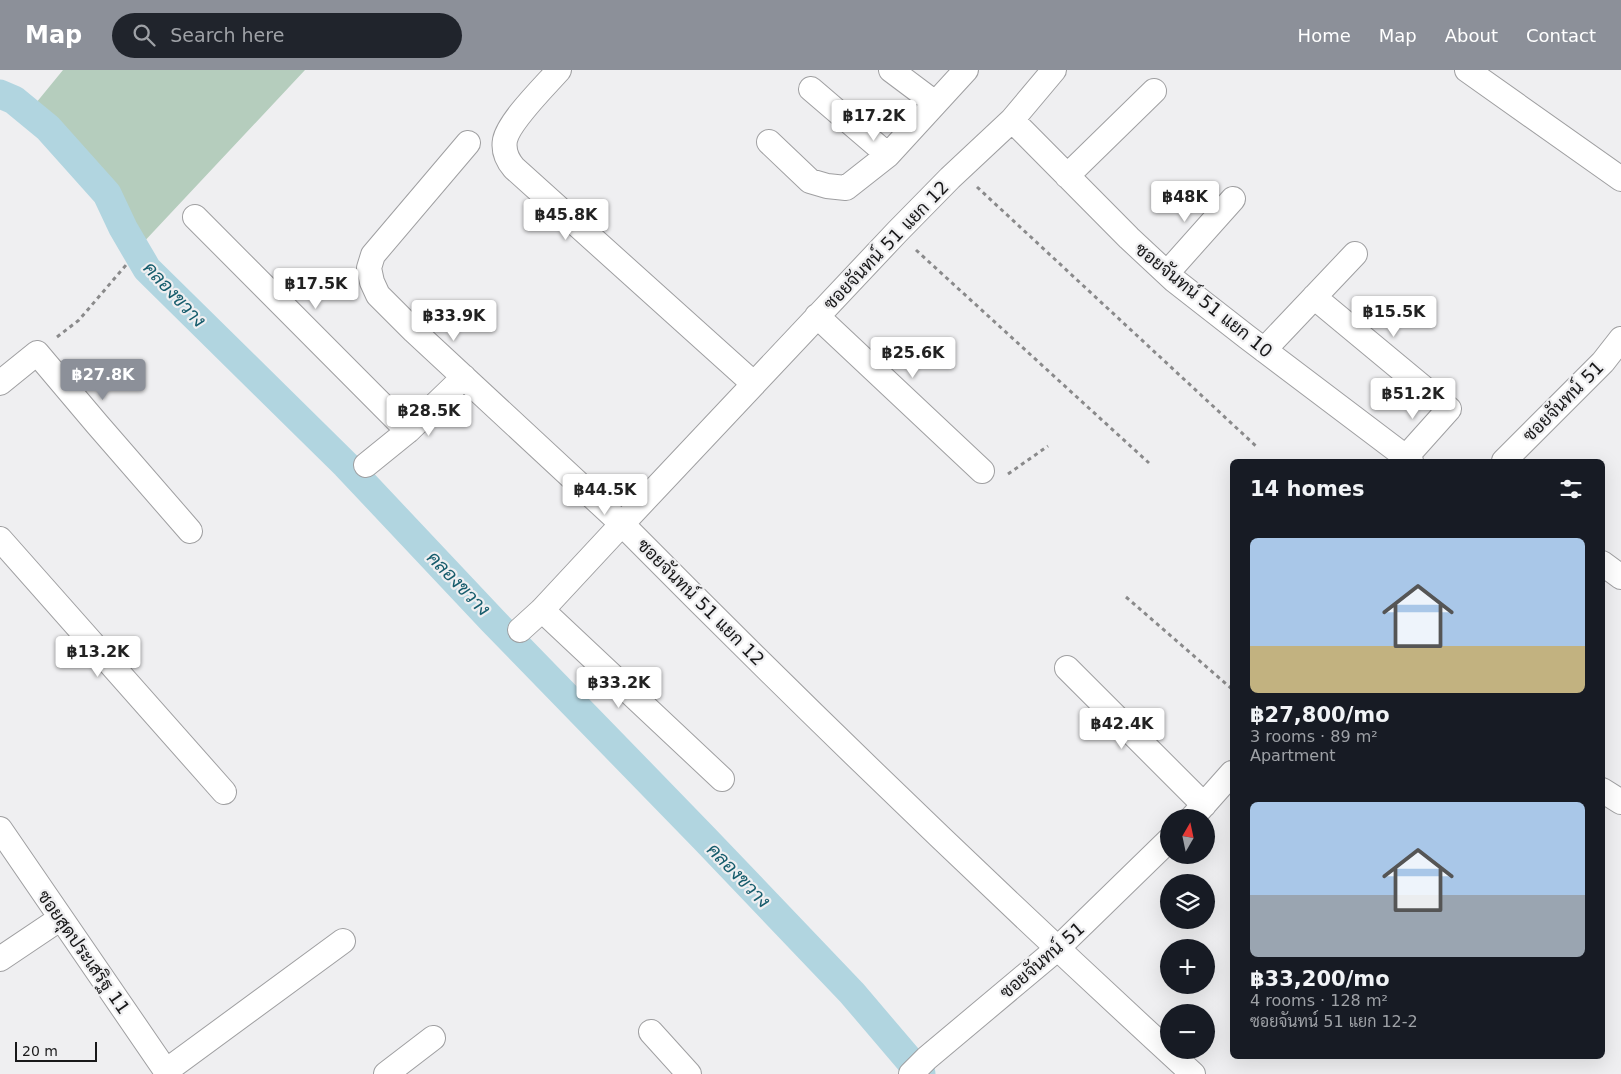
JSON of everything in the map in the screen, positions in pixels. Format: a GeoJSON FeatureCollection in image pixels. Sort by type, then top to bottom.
{"type":"FeatureCollection","features":[{"type":"Feature","properties":{"kind":"street"},"geometry":{"type":"LineString","coordinates":[[559,70],[512,125],[505,141],[507,160],[754,384]]}},
{"type":"Feature","properties":{"kind":"street"},"geometry":{"type":"LineString","coordinates":[[892,70],[935,103]]}},
{"type":"Feature","properties":{"kind":"street"},"geometry":{"type":"LineString","coordinates":[[769,142],[810,181],[827,186],[846,188],[888,155],[966,70]]}},
{"type":"Feature","properties":{"kind":"street","name":"ซอยจันทน์ 51 แยก 12"},"geometry":{"type":"LineString","coordinates":[[1054,70],[1012,120],[958,170],[897,232],[622,524],[920,818],[1057,950],[1193,1074]]}},
{"type":"Feature","properties":{"kind":"street"},"geometry":{"type":"LineString","coordinates":[[1467,70],[1621,179]]}},
{"type":"Feature","properties":{"kind":"street"},"geometry":{"type":"LineString","coordinates":[[811,89],[888,155]]}},
{"type":"Feature","properties":{"kind":"street"},"geometry":{"type":"LineString","coordinates":[[1067,176],[1154,91]]}},
{"type":"Feature","properties":{"kind":"street","name":"ซอยจันทน์ 51 แยก 10"},"geometry":{"type":"LineString","coordinates":[[1012,120],[1129,238],[1167,273],[1264,350],[1409,459]]}},
{"type":"Feature","properties":{"kind":"street"},"geometry":{"type":"LineString","coordinates":[[468,143],[373,255],[369,268],[372,282],[378,295],[414,331],[622,524],[542,610],[520,630]]}},
{"type":"Feature","properties":{"kind":"street"},"geometry":{"type":"LineString","coordinates":[[1167,273],[1233,199]]}},
{"type":"Feature","properties":{"kind":"street"},"geometry":{"type":"LineString","coordinates":[[195,217],[408,431]]}},
{"type":"Feature","properties":{"kind":"street"},"geometry":{"type":"LineString","coordinates":[[1264,350],[1355,254]]}},
{"type":"Feature","properties":{"kind":"street"},"geometry":{"type":"LineString","coordinates":[[1314,296],[1449,409],[1409,459]]}},
{"type":"Feature","properties":{"kind":"street"},"geometry":{"type":"LineString","coordinates":[[817,316],[982,470]]}},
{"type":"Feature","properties":{"kind":"street","name":"ซอยจันทน์ 51"},"geometry":{"type":"LineString","coordinates":[[1506,459],[1603,362],[1621,339]]}},
{"type":"Feature","properties":{"kind":"street"},"geometry":{"type":"LineString","coordinates":[[0,383],[38,353],[190,531]]}},
{"type":"Feature","properties":{"kind":"street"},"geometry":{"type":"LineString","coordinates":[[366,465],[408,431],[464,377]]}},
{"type":"Feature","properties":{"kind":"street"},"geometry":{"type":"LineString","coordinates":[[0,538],[224,792]]}},
{"type":"Feature","properties":{"kind":"street"},"geometry":{"type":"LineString","coordinates":[[1605,564],[1621,577]]}},
{"type":"Feature","properties":{"kind":"street"},"geometry":{"type":"LineString","coordinates":[[542,610],[722,779]]}},
{"type":"Feature","properties":{"kind":"street"},"geometry":{"type":"LineString","coordinates":[[1067,668],[1196,809]]}},
{"type":"Feature","properties":{"kind":"street"},"geometry":{"type":"LineString","coordinates":[[1200,809],[1230,775]]}},
{"type":"Feature","properties":{"kind":"street"},"geometry":{"type":"LineString","coordinates":[[1605,792],[1621,802]]}},
{"type":"Feature","properties":{"kind":"street","name":"ซอยสุดประเสริฐ 11"},"geometry":{"type":"LineString","coordinates":[[0,829],[167,1073]]}},
{"type":"Feature","properties":{"kind":"street","name":"ซอยจันทน์ 51"},"geometry":{"type":"LineString","coordinates":[[919,1066],[1057,950],[1160,849]]}},
{"type":"Feature","properties":{"kind":"street"},"geometry":{"type":"LineString","coordinates":[[0,959],[61,918]]}},
{"type":"Feature","properties":{"kind":"street"},"geometry":{"type":"LineString","coordinates":[[167,1073],[343,941]]}},
{"type":"Feature","properties":{"kind":"street"},"geometry":{"type":"LineString","coordinates":[[651,1032],[689,1074]]}},
{"type":"Feature","properties":{"kind":"street"},"geometry":{"type":"LineString","coordinates":[[386,1074],[433,1038]]}},
{"type":"Feature","properties":{"kind":"path"},"geometry":{"type":"LineString","coordinates":[[958,170],[1257,447]]}},
{"type":"Feature","properties":{"kind":"path"},"geometry":{"type":"LineString","coordinates":[[897,232],[1149,462]]}},
{"type":"Feature","properties":{"kind":"path"},"geometry":{"type":"LineString","coordinates":[[38,353],[79,320],[126,265]]}},
{"type":"Feature","properties":{"kind":"path"},"geometry":{"type":"LineString","coordinates":[[1126,597],[1230,687]]}},
{"type":"Feature","properties":{"kind":"green space"},"geometry":{"type":"Polygon","coordinates":[[[63,70],[305,70],[140,246],[111,184],[68,135],[36,103],[63,70]]]}},
{"type":"Feature","properties":{"kind":"waterway","name":"คลองขวาง"},"geometry":{"type":"LineString","coordinates":[[0,94],[14,100],[48,128],[107,194],[123,228],[147,269],[346,465],[493,621],[852,993],[921,1074]]}}]}
